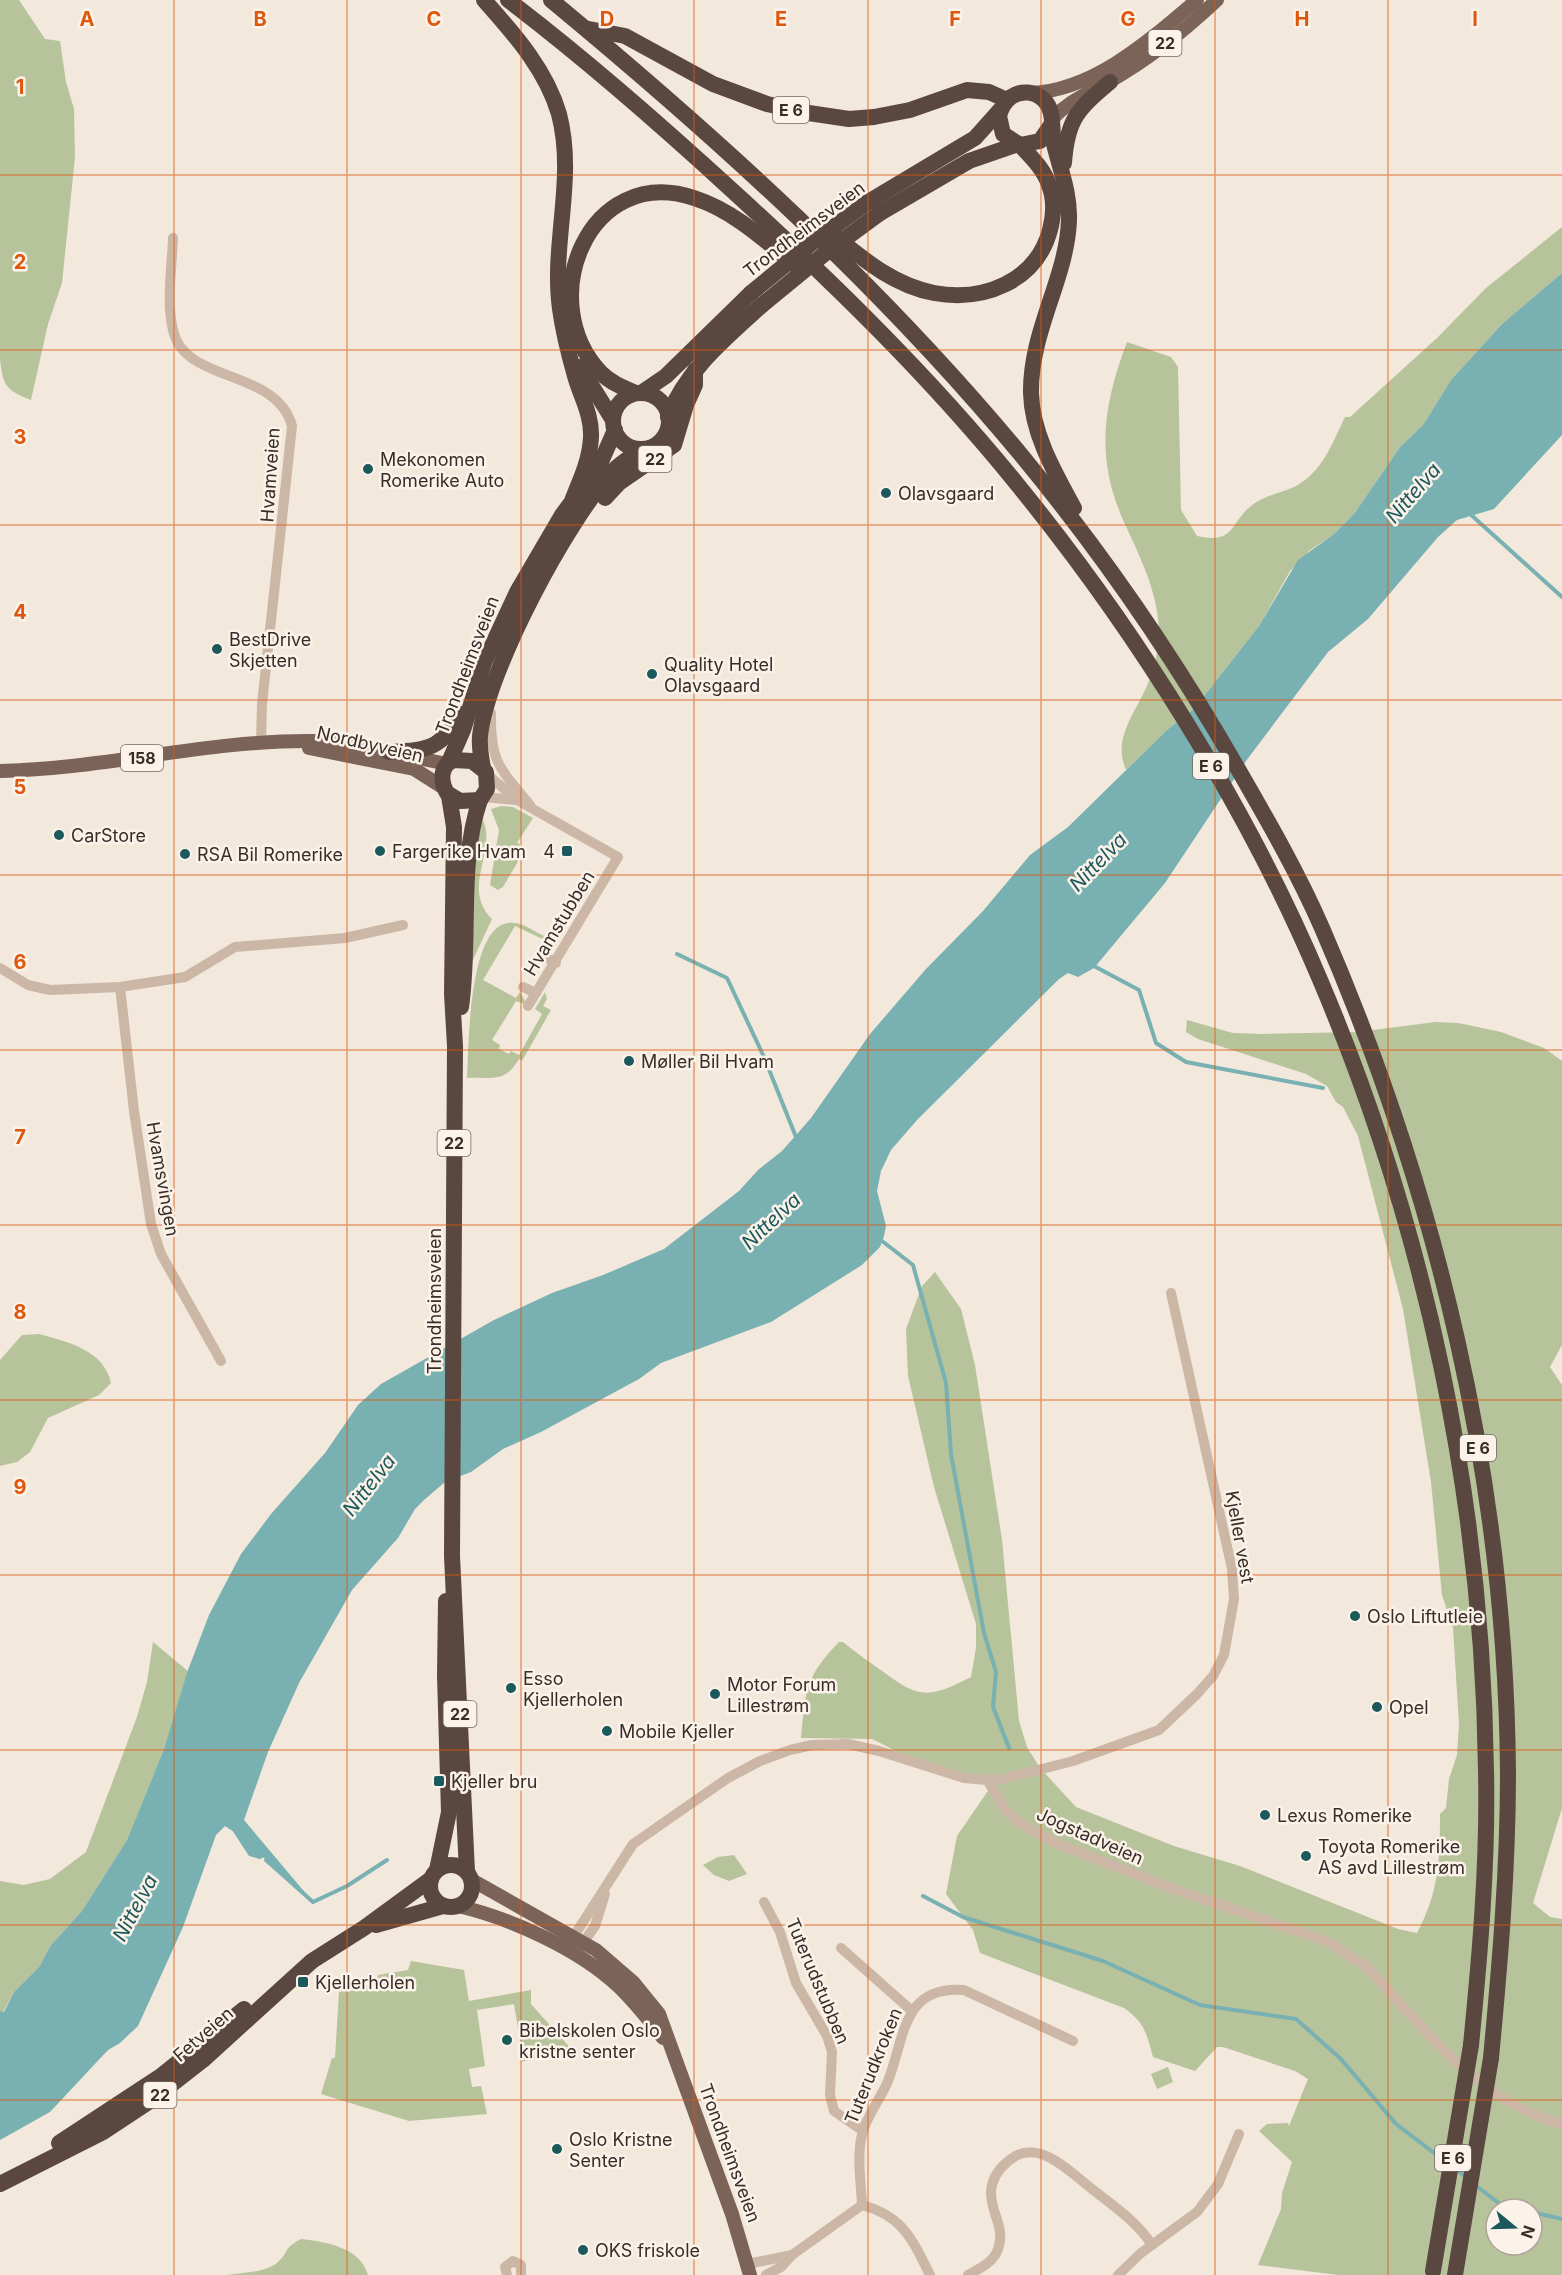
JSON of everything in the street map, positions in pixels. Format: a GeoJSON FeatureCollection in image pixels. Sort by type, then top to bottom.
{"type":"FeatureCollection","features":[{"type":"Feature","properties":{"kind":"highway"},"geometry":{"type":"LineString","coordinates":[[484,0],[529,54],[546,82],[558,112],[566,171],[558,288],[575,376],[587,411],[591,435],[588,458],[573,498]]}},
{"type":"Feature","properties":{"kind":"highway","name":"E 6"},"geometry":{"type":"LineString","coordinates":[[508,0],[563,43],[676,139],[787,241],[894,346],[1014,480],[1070,551],[1191,730],[1275,884],[1321,982],[1367,1104],[1417,1266],[1446,1385],[1471,1540],[1482,1655],[1486,1761],[1484,1888],[1471,2045],[1433,2273]]}},
{"type":"Feature","properties":{"kind":"highway","name":"E 6"},"geometry":{"type":"LineString","coordinates":[[551,0],[781,199],[986,413],[1100,556],[1159,640],[1232,759],[1325,935],[1413,1173],[1438,1258],[1468,1388],[1492,1536],[1503,1657],[1508,1767],[1507,1883],[1491,2058],[1455,2275]]}},
{"type":"Feature","properties":{"kind":"highway","name":"E 6"},"geometry":{"type":"LineString","coordinates":[[585,28],[625,36],[713,84],[767,104],[802,112],[849,119],[874,117],[910,110],[967,90],[988,92],[1004,105]]}},
{"type":"Feature","properties":{"kind":"highway"},"geometry":{"type":"LineString","coordinates":[[1063,176],[1066,141],[1071,122],[1083,104],[1110,82]]}},
{"type":"Feature","properties":{"kind":"highway","name":"22"},"geometry":{"type":"LineString","coordinates":[[1004,105],[1018,93],[1030,93]]}},
{"type":"Feature","properties":{"kind":"highway"},"geometry":{"type":"LineString","coordinates":[[1030,93],[1046,102],[1069,206],[1068,228],[1038,334],[1031,395],[1037,427],[1056,476],[1100,556]]}},
{"type":"Feature","properties":{"kind":"highway"},"geometry":{"type":"LineString","coordinates":[[781,199],[815,221],[870,265],[901,283],[944,295],[960,296],[985,293],[1010,283],[1024,273],[1040,253],[1050,227],[1053,207],[1049,185],[1039,166],[1019,145],[1003,134],[999,122],[1004,105]]}},
{"type":"Feature","properties":{"kind":"highway","name":"Trondheimsveien"},"geometry":{"type":"LineString","coordinates":[[639,393],[666,376],[757,299],[823,255],[874,208],[975,138],[1004,105]]}},
{"type":"Feature","properties":{"kind":"highway","name":"22"},"geometry":{"type":"LineString","coordinates":[[1019,145],[1040,141],[1052,122]]}},
{"type":"Feature","properties":{"kind":"highway","name":"Trondheimsveien"},"geometry":{"type":"LineString","coordinates":[[874,208],[969,161],[1019,145]]}},
{"type":"Feature","properties":{"kind":"highway"},"geometry":{"type":"LineString","coordinates":[[668,417],[659,400],[609,380],[589,356],[578,331],[572,292],[577,257],[594,224],[618,204],[641,195],[655,192],[682,195],[721,210],[760,237],[894,346]]}},
{"type":"Feature","properties":{"kind":"highway","name":"Trondheimsveien"},"geometry":{"type":"LineString","coordinates":[[668,417],[678,393],[695,370],[757,299]]}},
{"type":"Feature","properties":{"kind":"highway"},"geometry":{"type":"LineString","coordinates":[[567,339],[582,371],[614,425]]}},
{"type":"Feature","properties":{"kind":"highway","name":"22"},"geometry":{"type":"LineString","coordinates":[[576,523],[595,511],[619,483],[674,445],[686,405],[695,385],[695,370]]}},
{"type":"Feature","properties":{"kind":"highway","name":"22"},"geometry":{"type":"LineString","coordinates":[[639,393],[620,403],[614,425],[628,446],[642,448],[653,446],[662,439],[667,429],[668,417]]}},
{"type":"Feature","properties":{"kind":"highway","name":"Trondheimsveien"},"geometry":{"type":"LineString","coordinates":[[485,772],[480,738],[483,691],[517,592],[573,498],[600,464],[614,425]]}},
{"type":"Feature","properties":{"kind":"highway","name":"Trondheimsveien"},"geometry":{"type":"LineString","coordinates":[[448,763],[483,691],[576,523],[614,471],[642,448]]}},
{"type":"Feature","properties":{"kind":"highway","name":"22"},"geometry":{"type":"LineString","coordinates":[[389,752],[426,749],[441,742],[483,691]]}},
{"type":"Feature","properties":{"kind":"highway"},"geometry":{"type":"LineString","coordinates":[[448,763],[466,760],[485,772]]}},
{"type":"Feature","properties":{"kind":"highway","name":"22"},"geometry":{"type":"LineString","coordinates":[[446,792],[443,772],[448,763]]}},
{"type":"Feature","properties":{"kind":"highway","name":"22"},"geometry":{"type":"LineString","coordinates":[[482,798],[488,789],[485,772]]}},
{"type":"Feature","properties":{"kind":"highway"},"geometry":{"type":"LineString","coordinates":[[446,792],[466,802],[482,798]]}},
{"type":"Feature","properties":{"kind":"highway","name":"Trondheimsveien"},"geometry":{"type":"LineString","coordinates":[[446,792],[454,827],[452,1556],[469,1876]]}},
{"type":"Feature","properties":{"kind":"highway","name":"Trondheimsveien"},"geometry":{"type":"LineString","coordinates":[[455,1046],[467,951],[470,836],[482,798]]}},
{"type":"Feature","properties":{"kind":"highway","name":"Trondheimsveien"},"geometry":{"type":"LineString","coordinates":[[434,1874],[449,1812],[445,1608],[452,1556]]}},
{"type":"Feature","properties":{"kind":"highway"},"geometry":{"type":"LineString","coordinates":[[451,1906],[433,1898],[434,1874],[449,1865],[469,1876]]}},
{"type":"Feature","properties":{"kind":"highway","name":"Fetveien"},"geometry":{"type":"LineString","coordinates":[[0,2182],[102,2132],[153,2100],[203,2060],[297,1973],[322,1953],[364,1928],[434,1874]]}},
{"type":"Feature","properties":{"kind":"highway","name":"22"},"geometry":{"type":"LineString","coordinates":[[451,1906],[470,1895],[469,1876]]}},
{"type":"Feature","properties":{"kind":"highway","name":"Fetveien"},"geometry":{"type":"LineString","coordinates":[[364,1928],[451,1906]]}},
{"type":"Feature","properties":{"kind":"main road","name":"22"},"geometry":{"type":"LineString","coordinates":[[1030,93],[1051,92],[1105,69],[1158,32],[1197,0]]}},
{"type":"Feature","properties":{"kind":"main road","name":"22"},"geometry":{"type":"LineString","coordinates":[[1052,122],[1078,96],[1110,82],[1166,43],[1217,0]]}},
{"type":"Feature","properties":{"kind":"main road","name":"Nordbyveien"},"geometry":{"type":"LineString","coordinates":[[0,771],[107,764],[261,742],[315,741],[448,763]]}},
{"type":"Feature","properties":{"kind":"main road","name":"Nordbyveien"},"geometry":{"type":"LineString","coordinates":[[284,742],[414,769],[446,792]]}},
{"type":"Feature","properties":{"kind":"main road","name":"Trondheimsveien"},"geometry":{"type":"LineString","coordinates":[[469,1876],[580,1939],[624,1972],[659,2014],[712,2158],[749,2269]]}},
{"type":"Feature","properties":{"kind":"main road","name":"Trondheimsveien"},"geometry":{"type":"LineString","coordinates":[[451,1906],[497,1918],[571,1953],[616,1984],[670,2046]]}},
{"type":"Feature","properties":{"kind":"street","name":"Hvamveien"},"geometry":{"type":"LineString","coordinates":[[173,238],[170,298],[173,331],[180,346],[216,370],[259,387],[277,398],[289,411],[292,426],[262,704],[261,742]]}},
{"type":"Feature","properties":{"kind":"street"},"geometry":{"type":"LineString","coordinates":[[483,691],[496,761],[502,774],[532,807]]}},
{"type":"Feature","properties":{"kind":"street"},"geometry":{"type":"LineString","coordinates":[[485,772],[518,800],[532,807]]}},
{"type":"Feature","properties":{"kind":"street"},"geometry":{"type":"LineString","coordinates":[[482,798],[518,800]]}},
{"type":"Feature","properties":{"kind":"street","name":"Hvamstubben"},"geometry":{"type":"LineString","coordinates":[[528,1006],[618,857],[532,807]]}},
{"type":"Feature","properties":{"kind":"street"},"geometry":{"type":"LineString","coordinates":[[0,968],[28,985],[50,990],[120,987],[185,977],[235,946],[345,938],[403,925]]}},
{"type":"Feature","properties":{"kind":"street"},"geometry":{"type":"LineString","coordinates":[[542,955],[556,963]]}},
{"type":"Feature","properties":{"kind":"street","name":"Hvamsvingen"},"geometry":{"type":"LineString","coordinates":[[120,987],[134,1111],[151,1224],[161,1254],[220,1361]]}},
{"type":"Feature","properties":{"kind":"street"},"geometry":{"type":"LineString","coordinates":[[523,987],[536,993]]}},
{"type":"Feature","properties":{"kind":"street","name":"Kjeller vest"},"geometry":{"type":"LineString","coordinates":[[987,1780],[1004,1779],[1073,1761],[1159,1730],[1213,1676],[1224,1655],[1234,1599],[1232,1569],[1171,1293]]}},
{"type":"Feature","properties":{"kind":"street"},"geometry":{"type":"LineString","coordinates":[[571,1953],[580,1939],[595,1926],[607,1888],[626,1853],[645,1835],[728,1778],[759,1761],[812,1744],[848,1744],[879,1751],[964,1778],[987,1780]]}},
{"type":"Feature","properties":{"kind":"street","name":"Jogstadveien"},"geometry":{"type":"LineString","coordinates":[[987,1780],[1006,1811],[1021,1824],[1060,1845],[1176,1890],[1310,1935],[1349,1953],[1367,1967],[1476,2079],[1520,2108],[1562,2124]]}},
{"type":"Feature","properties":{"kind":"street","name":"Tuterudstubben"},"geometry":{"type":"LineString","coordinates":[[764,1902],[780,1932],[796,1983],[827,2036],[832,2052],[830,2095],[834,2111],[863,2131]]}},
{"type":"Feature","properties":{"kind":"street"},"geometry":{"type":"LineString","coordinates":[[841,1948],[912,2011]]}},
{"type":"Feature","properties":{"kind":"street","name":"Tuterudkroken"},"geometry":{"type":"LineString","coordinates":[[862,2205],[860,2176],[863,2131],[889,2079],[912,2011],[928,1995],[951,1989],[964,1990],[1073,2041]]}},
{"type":"Feature","properties":{"kind":"street"},"geometry":{"type":"LineString","coordinates":[[1118,2275],[1152,2245],[1186,2221],[1208,2198],[1218,2184],[1239,2134]]}},
{"type":"Feature","properties":{"kind":"street"},"geometry":{"type":"LineString","coordinates":[[968,2275],[989,2262],[999,2247],[999,2224],[992,2205],[991,2191],[997,2173],[1008,2160],[1029,2152],[1047,2155],[1061,2163],[1132,2222],[1152,2245]]}},
{"type":"Feature","properties":{"kind":"street"},"geometry":{"type":"LineString","coordinates":[[766,2275],[781,2267],[792,2255],[862,2205],[880,2210],[900,2222],[930,2275]]}},
{"type":"Feature","properties":{"kind":"street"},"geometry":{"type":"LineString","coordinates":[[749,2269],[792,2255]]}},
{"type":"Feature","properties":{"kind":"street"},"geometry":{"type":"LineString","coordinates":[[507,2275],[505,2267],[513,2261],[522,2265],[521,2275]]}},
{"type":"Feature","properties":{"kind":"green space"},"geometry":{"type":"Polygon","coordinates":[[[0,0],[19,0],[45,39],[60,41],[66,82],[74,109],[75,157],[62,283],[48,324],[31,400],[7,386],[2,375],[0,359],[0,0]]]}},
{"type":"Feature","properties":{"kind":"green space"},"geometry":{"type":"Polygon","coordinates":[[[1562,227],[1562,273],[1502,324],[1451,380],[1423,425],[1400,447],[1354,514],[1334,534],[1309,551],[1290,571],[1259,626],[1194,709],[1168,729],[1126,770],[1122,758],[1124,734],[1152,672],[1157,654],[1159,629],[1151,587],[1115,499],[1106,454],[1108,410],[1112,388],[1127,342],[1171,357],[1178,367],[1181,510],[1197,536],[1220,537],[1227,534],[1255,503],[1294,487],[1312,474],[1331,447],[1345,417],[1350,417],[1437,338],[1486,288],[1562,227]]]}},
{"type":"Feature","properties":{"kind":"green space"},"geometry":{"type":"Polygon","coordinates":[[[501,806],[513,807],[533,818],[517,843],[520,844],[514,855],[520,858],[503,887],[498,890],[490,885],[499,830],[491,809],[501,806]]]}},
{"type":"Feature","properties":{"kind":"green space"},"geometry":{"type":"Polygon","coordinates":[[[483,820],[486,845],[479,882],[479,895],[483,907],[492,919],[470,966],[475,842],[483,820]]]}},
{"type":"Feature","properties":{"kind":"green space"},"geometry":{"type":"Polygon","coordinates":[[[572,906],[574,913],[551,953],[547,952],[551,943],[515,926],[483,980],[516,998],[520,992],[525,1001],[524,1004],[516,1001],[492,1040],[500,1045],[499,1049],[509,1054],[511,1051],[519,1055],[542,1014],[535,1009],[545,992],[547,999],[543,1006],[551,1010],[522,1061],[519,1059],[508,1072],[497,1077],[467,1078],[473,990],[485,944],[496,929],[509,923],[521,924],[553,938],[559,934],[572,906]]]}},
{"type":"Feature","properties":{"kind":"green space"},"geometry":{"type":"Polygon","coordinates":[[[1187,1020],[1233,1033],[1260,1034],[1357,1032],[1436,1022],[1458,1023],[1501,1032],[1544,1048],[1562,1061],[1562,1345],[1550,1367],[1562,1385],[1562,1808],[1533,1903],[1550,1917],[1562,1919],[1562,2275],[1338,2275],[1258,2265],[1281,2209],[1282,2193],[1292,2162],[1259,2131],[1267,2124],[1288,2123],[1289,2126],[1308,2079],[1295,2071],[1223,2047],[1217,2047],[1195,2071],[1153,2057],[1144,2029],[1124,2008],[980,1953],[973,1930],[946,1894],[957,1836],[994,1782],[908,1757],[872,1739],[801,1738],[809,1686],[819,1666],[839,1642],[843,1642],[897,1682],[917,1691],[936,1692],[971,1677],[976,1648],[976,1624],[934,1487],[908,1376],[906,1329],[922,1286],[935,1272],[961,1309],[975,1365],[1002,1540],[1019,1721],[1027,1747],[1040,1768],[1076,1807],[1174,1846],[1240,1866],[1398,1929],[1417,1933],[1430,1904],[1437,1875],[1440,1814],[1446,1808],[1449,1779],[1457,1755],[1459,1724],[1453,1628],[1442,1595],[1431,1482],[1403,1309],[1358,1136],[1343,1107],[1336,1102],[1327,1086],[1306,1074],[1198,1039],[1186,1032],[1187,1020]]]}},
{"type":"Feature","properties":{"kind":"green space"},"geometry":{"type":"Polygon","coordinates":[[[39,1334],[73,1344],[93,1355],[107,1372],[111,1383],[99,1395],[48,1418],[30,1452],[17,1462],[0,1466],[0,1360],[22,1335],[39,1334]]]}},
{"type":"Feature","properties":{"kind":"green space"},"geometry":{"type":"Polygon","coordinates":[[[153,1642],[189,1672],[164,1749],[127,1840],[82,1911],[51,1945],[39,1967],[14,1992],[3,2012],[0,2011],[0,1881],[24,1885],[50,1879],[86,1852],[137,1717],[147,1682],[153,1642]]]}},
{"type":"Feature","properties":{"kind":"green space"},"geometry":{"type":"Polygon","coordinates":[[[734,1855],[747,1874],[729,1881],[714,1875],[703,1865],[718,1857],[734,1855]]]}},
{"type":"Feature","properties":{"kind":"green space"},"geometry":{"type":"Polygon","coordinates":[[[411,1961],[464,1970],[469,2001],[531,1990],[531,2004],[574,2052],[520,2062],[519,2054],[522,2053],[514,2004],[477,2010],[485,2066],[469,2069],[472,2087],[481,2086],[487,2114],[409,2121],[321,2094],[332,2058],[335,2058],[339,1992],[376,1982],[378,1975],[408,1970],[411,1961]]]}},
{"type":"Feature","properties":{"kind":"green space"},"geometry":{"type":"Polygon","coordinates":[[[1168,2067],[1173,2082],[1157,2089],[1151,2074],[1168,2067]]]}},
{"type":"Feature","properties":{"kind":"green space"},"geometry":{"type":"Polygon","coordinates":[[[301,2239],[331,2244],[350,2252],[358,2258],[368,2275],[228,2275],[273,2266],[291,2245],[301,2239]]]}},
{"type":"Feature","properties":{"kind":"water","name":"Nittelva"},"geometry":{"type":"Polygon","coordinates":[[[1562,273],[1562,435],[1494,509],[1457,520],[1438,537],[1368,619],[1328,652],[1246,761],[1165,883],[1094,968],[1078,977],[1068,973],[1059,979],[917,1120],[891,1150],[881,1171],[877,1191],[886,1226],[884,1236],[880,1247],[862,1265],[771,1322],[661,1363],[639,1379],[541,1432],[503,1449],[471,1472],[445,1482],[415,1509],[398,1538],[352,1590],[299,1683],[268,1752],[244,1820],[313,1902],[264,1858],[250,1854],[237,1834],[225,1826],[216,1835],[183,1927],[138,2026],[120,2043],[108,2050],[50,2112],[0,2140],[0,2011],[4,2012],[14,1992],[39,1967],[51,1945],[82,1911],[127,1840],[164,1749],[188,1670],[209,1615],[241,1554],[271,1514],[325,1453],[358,1405],[381,1384],[494,1320],[552,1293],[603,1275],[664,1249],[739,1191],[758,1170],[782,1151],[811,1118],[870,1034],[926,969],[983,911],[1030,855],[1068,827],[1168,729],[1194,709],[1259,626],[1298,560],[1334,534],[1354,514],[1400,447],[1423,425],[1451,380],[1502,324],[1562,273]]]}},
{"type":"Feature","properties":{"kind":"waterway"},"geometry":{"type":"LineString","coordinates":[[1469,513],[1562,597]]}},
{"type":"Feature","properties":{"kind":"waterway"},"geometry":{"type":"LineString","coordinates":[[677,954],[727,978],[764,1057],[796,1137],[800,1139]]}},
{"type":"Feature","properties":{"kind":"waterway"},"geometry":{"type":"LineString","coordinates":[[1092,965],[1139,990],[1156,1043],[1186,1062],[1323,1088]]}},
{"type":"Feature","properties":{"kind":"waterway"},"geometry":{"type":"LineString","coordinates":[[882,1241],[913,1265],[946,1383],[951,1454],[984,1633],[996,1672],[993,1707],[1009,1748]]}},
{"type":"Feature","properties":{"kind":"waterway"},"geometry":{"type":"LineString","coordinates":[[235,1831],[250,1854],[260,1857]]}},
{"type":"Feature","properties":{"kind":"waterway"},"geometry":{"type":"LineString","coordinates":[[266,1860],[313,1902],[347,1886],[387,1860]]}},
{"type":"Feature","properties":{"kind":"waterway"},"geometry":{"type":"LineString","coordinates":[[923,1896],[963,1917],[1103,1961],[1200,2005],[1296,2019],[1341,2059],[1396,2124],[1446,2162]]}},
{"type":"Feature","properties":{"kind":"waterway"},"geometry":{"type":"LineString","coordinates":[[1454,2168],[1467,2178]]}},
{"type":"Feature","properties":{"kind":"waterway"},"geometry":{"type":"LineString","coordinates":[[1475,2185],[1491,2197]]}},
{"type":"Feature","properties":{"kind":"waterway"},"geometry":{"type":"LineString","coordinates":[[1544,2215],[1562,2219]]}},
{"type":"Feature","properties":{"kind":"place","name":"Mekonomen Romerike Auto"},"geometry":{"type":"Point","coordinates":[368,469]}},
{"type":"Feature","properties":{"kind":"place","name":"Olavsgaard"},"geometry":{"type":"Point","coordinates":[886,493]}},
{"type":"Feature","properties":{"kind":"place","name":"BestDrive Skjetten"},"geometry":{"type":"Point","coordinates":[217,649]}},
{"type":"Feature","properties":{"kind":"place","name":"Quality Hotel Olavsgaard"},"geometry":{"type":"Point","coordinates":[652,674]}},
{"type":"Feature","properties":{"kind":"place","name":"CarStore"},"geometry":{"type":"Point","coordinates":[59,835]}},
{"type":"Feature","properties":{"kind":"place","name":"Fargerike Hvam"},"geometry":{"type":"Point","coordinates":[380,851]}},
{"type":"Feature","properties":{"kind":"place","name":"4"},"geometry":{"type":"Point","coordinates":[567,851]}},
{"type":"Feature","properties":{"kind":"place","name":"RSA Bil Romerike"},"geometry":{"type":"Point","coordinates":[185,854]}},
{"type":"Feature","properties":{"kind":"place","name":"Møller Bil Hvam"},"geometry":{"type":"Point","coordinates":[629,1061]}},
{"type":"Feature","properties":{"kind":"place","name":"Oslo Liftutleie"},"geometry":{"type":"Point","coordinates":[1355,1616]}},
{"type":"Feature","properties":{"kind":"place","name":"Esso Kjellerholen"},"geometry":{"type":"Point","coordinates":[511,1688]}},
{"type":"Feature","properties":{"kind":"place","name":"Motor Forum Lillestrøm"},"geometry":{"type":"Point","coordinates":[715,1694]}},
{"type":"Feature","properties":{"kind":"place","name":"Opel"},"geometry":{"type":"Point","coordinates":[1377,1707]}},
{"type":"Feature","properties":{"kind":"place","name":"Mobile Kjeller"},"geometry":{"type":"Point","coordinates":[607,1731]}},
{"type":"Feature","properties":{"kind":"place","name":"Kjeller bru"},"geometry":{"type":"Point","coordinates":[439,1781]}},
{"type":"Feature","properties":{"kind":"place","name":"Lexus Romerike"},"geometry":{"type":"Point","coordinates":[1265,1815]}},
{"type":"Feature","properties":{"kind":"place","name":"Toyota Romerike AS avd Lillestrøm"},"geometry":{"type":"Point","coordinates":[1306,1856]}},
{"type":"Feature","properties":{"kind":"place","name":"Kjellerholen"},"geometry":{"type":"Point","coordinates":[303,1982]}},
{"type":"Feature","properties":{"kind":"place","name":"Bibelskolen Oslo kristne senter"},"geometry":{"type":"Point","coordinates":[507,2040]}},
{"type":"Feature","properties":{"kind":"place","name":"Oslo Kristne Senter"},"geometry":{"type":"Point","coordinates":[557,2149]}},
{"type":"Feature","properties":{"kind":"place","name":"OKS friskole"},"geometry":{"type":"Point","coordinates":[583,2250]}}]}
